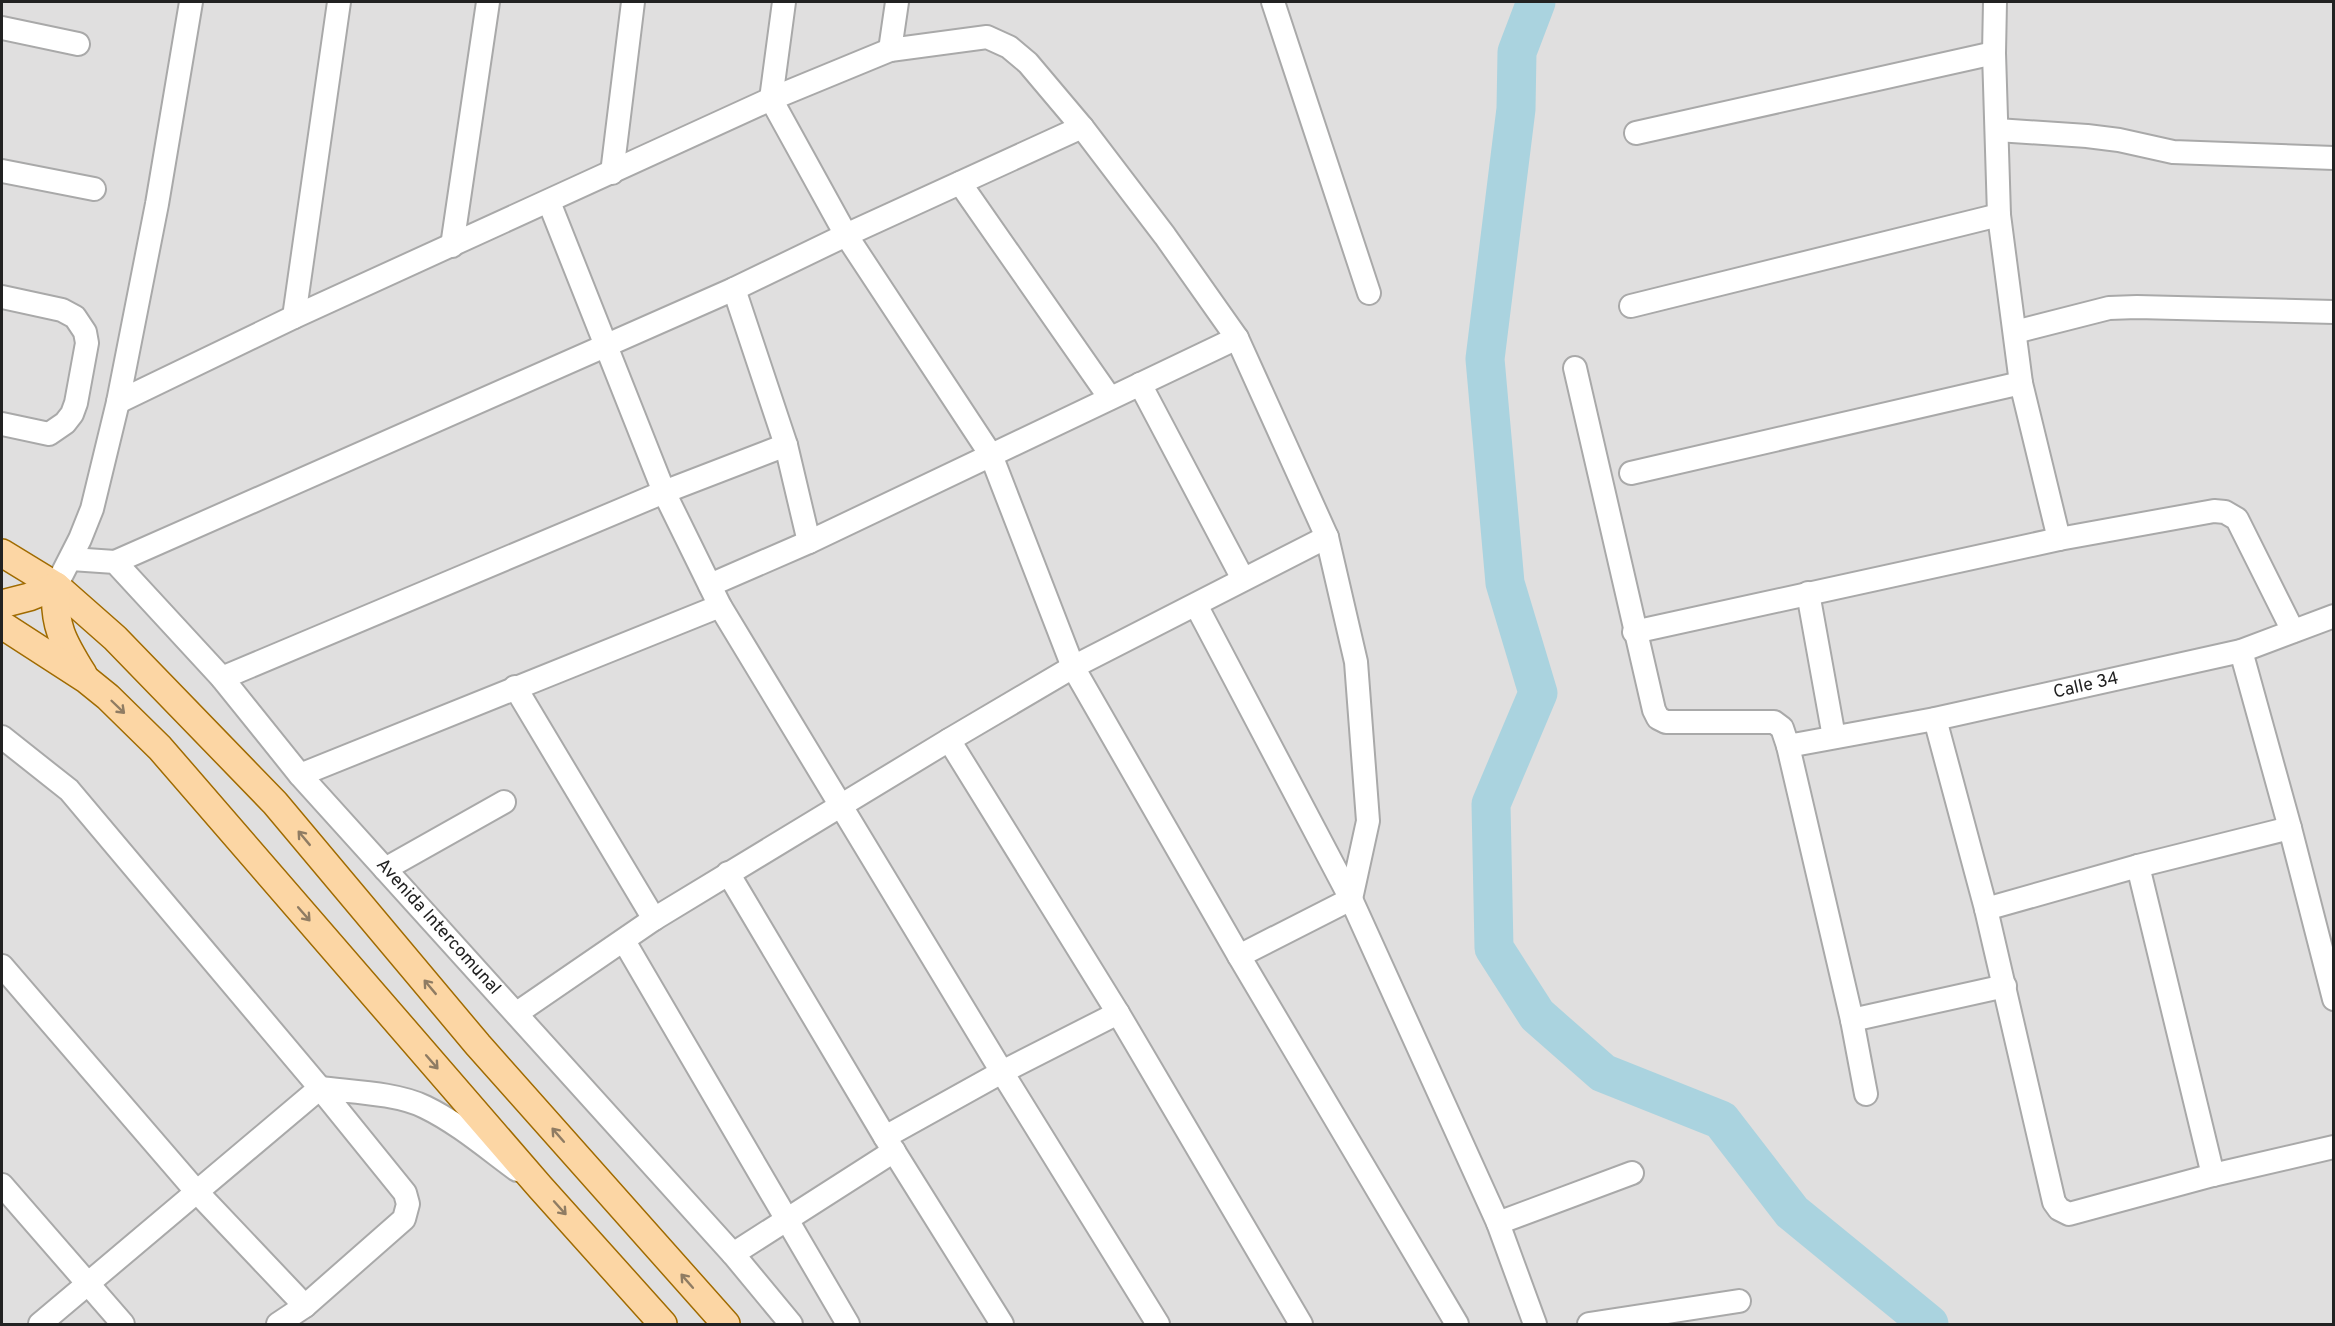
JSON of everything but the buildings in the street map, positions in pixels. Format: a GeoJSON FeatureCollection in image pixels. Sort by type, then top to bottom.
{"type":"FeatureCollection","features":[{"type":"Feature","properties":{"kind":"main road"},"geometry":{"type":"LineString","coordinates":[[2,553],[56,586],[115,638],[275,803],[478,1045],[726,1324]]}},
{"type":"Feature","properties":{"kind":"main road"},"geometry":{"type":"LineString","coordinates":[[2,604],[29,597],[56,586]]}},
{"type":"Feature","properties":{"kind":"main road"},"geometry":{"type":"LineString","coordinates":[[56,586],[56,618],[60,634],[66,649],[87,680]]}},
{"type":"Feature","properties":{"kind":"main road"},"geometry":{"type":"LineString","coordinates":[[2,625],[87,680],[108,697],[160,748],[540,1187],[663,1324]]}},
{"type":"Feature","properties":{"kind":"street"},"geometry":{"type":"LineString","coordinates":[[56,586],[71,559],[92,509],[118,402],[158,204],[191,2]]}},
{"type":"Feature","properties":{"kind":"street"},"geometry":{"type":"LineString","coordinates":[[294,317],[339,2]]}},
{"type":"Feature","properties":{"kind":"street"},"geometry":{"type":"LineString","coordinates":[[452,246],[488,2]]}},
{"type":"Feature","properties":{"kind":"street"},"geometry":{"type":"LineString","coordinates":[[612,173],[633,2]]}},
{"type":"Feature","properties":{"kind":"street"},"geometry":{"type":"LineString","coordinates":[[784,2],[771,99],[846,235],[991,455],[1073,667],[1239,956],[1457,1324]]}},
{"type":"Feature","properties":{"kind":"street"},"geometry":{"type":"LineString","coordinates":[[890,50],[897,2]]}},
{"type":"Feature","properties":{"kind":"street"},"geometry":{"type":"LineString","coordinates":[[1273,2],[1369,293]]}},
{"type":"Feature","properties":{"kind":"street"},"geometry":{"type":"LineString","coordinates":[[1995,2],[1994,53],[2000,215],[2022,383],[2059,538]]}},
{"type":"Feature","properties":{"kind":"street"},"geometry":{"type":"LineString","coordinates":[[2,28],[78,44]]}},
{"type":"Feature","properties":{"kind":"street"},"geometry":{"type":"LineString","coordinates":[[118,402],[294,317],[771,99],[890,50],[987,38],[1009,47],[1028,63],[1082,127],[1165,236],[1237,338],[1327,537],[1356,662],[1368,821],[1351,899]]}},
{"type":"Feature","properties":{"kind":"street"},"geometry":{"type":"LineString","coordinates":[[1636,132],[1994,53]]}},
{"type":"Feature","properties":{"kind":"street"},"geometry":{"type":"LineString","coordinates":[[71,559],[115,562],[734,289],[1082,127]]}},
{"type":"Feature","properties":{"kind":"street"},"geometry":{"type":"LineString","coordinates":[[1997,130],[2088,136],[2119,140],[2173,152],[2334,158]]}},
{"type":"Feature","properties":{"kind":"street"},"geometry":{"type":"LineString","coordinates":[[2,171],[94,189]]}},
{"type":"Feature","properties":{"kind":"street"},"geometry":{"type":"LineString","coordinates":[[960,183],[1110,398]]}},
{"type":"Feature","properties":{"kind":"street"},"geometry":{"type":"LineString","coordinates":[[549,202],[664,492],[720,606],[1002,1072],[1158,1324]]}},
{"type":"Feature","properties":{"kind":"street"},"geometry":{"type":"LineString","coordinates":[[1631,306],[2000,215]]}},
{"type":"Feature","properties":{"kind":"street"},"geometry":{"type":"LineString","coordinates":[[734,289],[786,445],[809,542]]}},
{"type":"Feature","properties":{"kind":"street"},"geometry":{"type":"LineString","coordinates":[[2,297],[69,313],[80,322],[87,343],[76,403],[65,423],[49,434],[2,424]]}},
{"type":"Feature","properties":{"kind":"street"},"geometry":{"type":"LineString","coordinates":[[2014,332],[2109,308],[2334,312]]}},
{"type":"Feature","properties":{"kind":"street"},"geometry":{"type":"LineString","coordinates":[[710,585],[809,542],[1237,338]]}},
{"type":"Feature","properties":{"kind":"street"},"geometry":{"type":"LineString","coordinates":[[1575,368],[1635,632],[1654,711],[1658,718],[1666,722],[1774,722],[1782,728],[1852,1020],[1866,1094]]}},
{"type":"Feature","properties":{"kind":"street"},"geometry":{"type":"LineString","coordinates":[[1632,473],[2022,383]]}},
{"type":"Feature","properties":{"kind":"street"},"geometry":{"type":"LineString","coordinates":[[1140,384],[1243,579]]}},
{"type":"Feature","properties":{"kind":"street"},"geometry":{"type":"LineString","coordinates":[[222,678],[664,492],[786,445]]}},
{"type":"Feature","properties":{"kind":"street"},"geometry":{"type":"LineString","coordinates":[[1635,632],[2059,538],[2214,511],[2225,512],[2236,519],[2293,631]]}},
{"type":"Feature","properties":{"kind":"street"},"geometry":{"type":"LineString","coordinates":[[517,1012],[654,919],[728,873],[1073,667],[1327,537]]}},
{"type":"Feature","properties":{"kind":"street","name":"Avenida Intercomunal"},"geometry":{"type":"LineString","coordinates":[[115,562],[222,678],[300,775],[517,1012],[733,1254],[790,1324]]}},
{"type":"Feature","properties":{"kind":"street"},"geometry":{"type":"LineString","coordinates":[[1808,593],[1834,737]]}},
{"type":"Feature","properties":{"kind":"street"},"geometry":{"type":"LineString","coordinates":[[1196,605],[1351,899],[1498,1223],[1535,1324]]}},
{"type":"Feature","properties":{"kind":"street"},"geometry":{"type":"LineString","coordinates":[[300,775],[720,606]]}},
{"type":"Feature","properties":{"kind":"street","name":"Calle 34"},"geometry":{"type":"LineString","coordinates":[[1788,746],[1935,719],[2241,651],[2334,616]]}},
{"type":"Feature","properties":{"kind":"street"},"geometry":{"type":"LineString","coordinates":[[2241,651],[2334,999]]}},
{"type":"Feature","properties":{"kind":"street"},"geometry":{"type":"LineString","coordinates":[[515,687],[654,919]]}},
{"type":"Feature","properties":{"kind":"street"},"geometry":{"type":"LineString","coordinates":[[1935,719],[2005,986],[2054,1202],[2059,1209],[2069,1214],[2213,1175],[2334,1147]]}},
{"type":"Feature","properties":{"kind":"street"},"geometry":{"type":"LineString","coordinates":[[2,737],[69,790],[320,1088],[405,1193],[408,1204],[404,1219],[304,1306],[278,1324]]}},
{"type":"Feature","properties":{"kind":"street"},"geometry":{"type":"LineString","coordinates":[[949,740],[1118,1013],[1301,1324]]}},
{"type":"Feature","properties":{"kind":"street"},"geometry":{"type":"LineString","coordinates":[[385,869],[504,802]]}},
{"type":"Feature","properties":{"kind":"street"},"geometry":{"type":"LineString","coordinates":[[1986,909],[2138,866],[2290,828]]}},
{"type":"Feature","properties":{"kind":"street"},"geometry":{"type":"LineString","coordinates":[[2138,866],[2213,1175]]}},
{"type":"Feature","properties":{"kind":"street"},"geometry":{"type":"LineString","coordinates":[[728,873],[890,1144],[1002,1324]]}},
{"type":"Feature","properties":{"kind":"street"},"geometry":{"type":"LineString","coordinates":[[1239,956],[1351,899]]}},
{"type":"Feature","properties":{"kind":"street"},"geometry":{"type":"LineString","coordinates":[[624,941],[848,1324]]}},
{"type":"Feature","properties":{"kind":"street"},"geometry":{"type":"LineString","coordinates":[[2,966],[196,1191],[304,1306]]}},
{"type":"Feature","properties":{"kind":"street"},"geometry":{"type":"LineString","coordinates":[[1852,1020],[2005,986]]}},
{"type":"Feature","properties":{"kind":"street"},"geometry":{"type":"LineString","coordinates":[[733,1254],[787,1219],[890,1144],[1002,1072],[1118,1013]]}},
{"type":"Feature","properties":{"kind":"street"},"geometry":{"type":"LineString","coordinates":[[40,1324],[320,1088],[392,1098],[423,1106],[451,1122],[540,1187]]}},
{"type":"Feature","properties":{"kind":"street"},"geometry":{"type":"LineString","coordinates":[[1498,1223],[1632,1173]]}},
{"type":"Feature","properties":{"kind":"street"},"geometry":{"type":"LineString","coordinates":[[2,1185],[123,1324]]}},
{"type":"Feature","properties":{"kind":"street"},"geometry":{"type":"LineString","coordinates":[[1589,1324],[1739,1300]]}},
{"type":"Feature","properties":{"kind":"shaded area"},"geometry":{"type":"Polygon","coordinates":[[[2,2],[2333,2],[2333,1324],[2,1324],[2,2]]]}},
{"type":"Feature","properties":{"kind":"waterway"},"geometry":{"type":"LineString","coordinates":[[1536,2],[1517,52],[1516,109],[1485,359],[1505,583],[1538,693],[1491,804],[1494,948],[1537,1015],[1603,1073],[1721,1120],[1792,1212],[1929,1324]]}}]}
